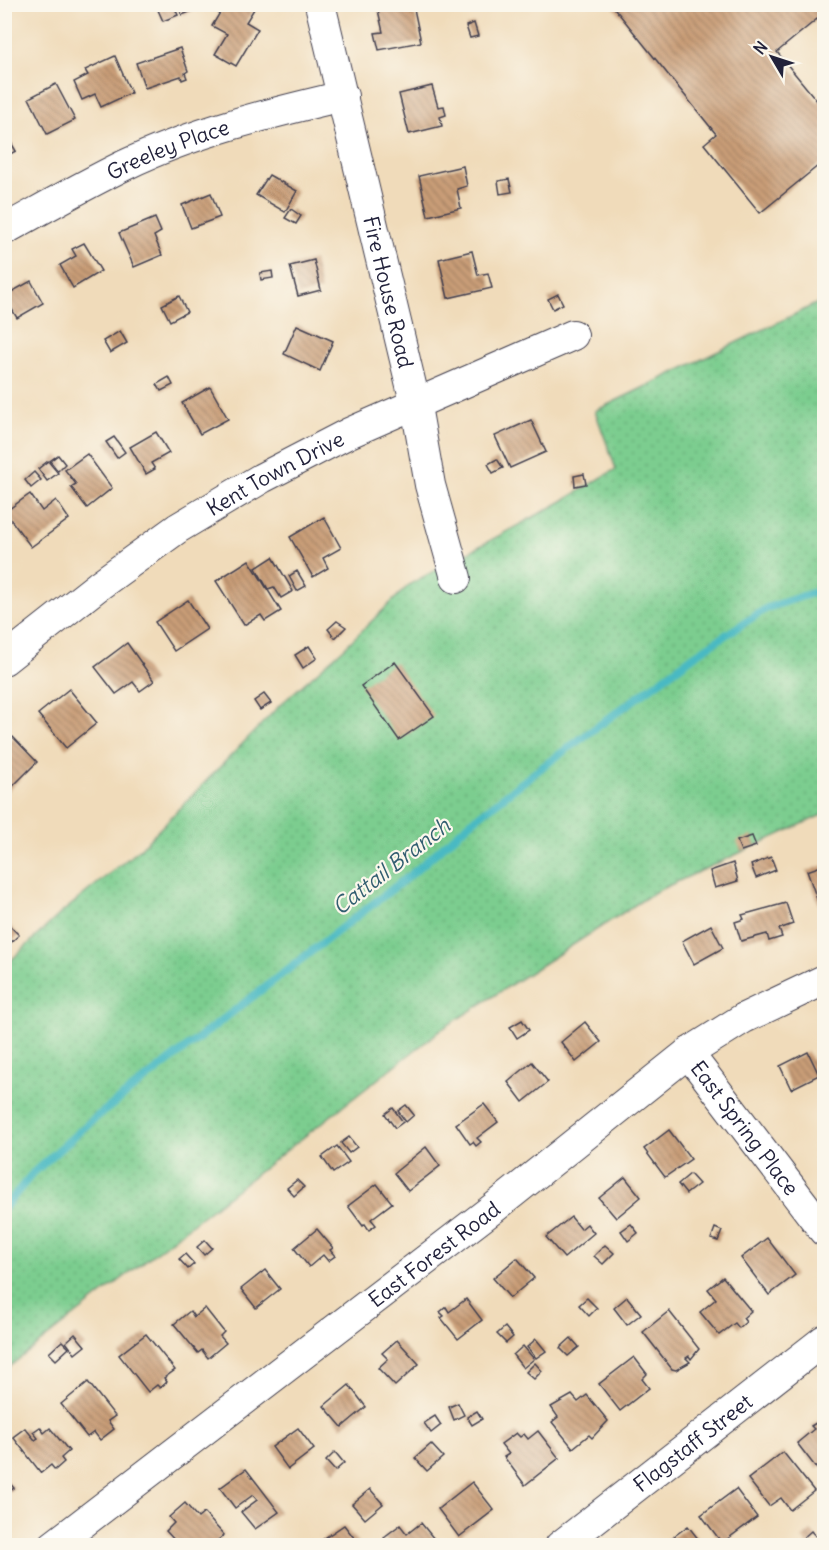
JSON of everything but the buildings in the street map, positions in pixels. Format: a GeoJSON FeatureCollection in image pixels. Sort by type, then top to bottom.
{"type":"FeatureCollection","features":[{"type":"Feature","properties":{"kind":"street","name":"Fire House Road"},"geometry":{"type":"LineString","coordinates":[[320,4],[344,96],[416,406],[430,485],[456,578]]}},
{"type":"Feature","properties":{"kind":"street","name":"Greeley Place"},"geometry":{"type":"LineString","coordinates":[[4,231],[127,164],[189,140],[277,111],[344,96]]}},
{"type":"Feature","properties":{"kind":"street","name":"Kent Town Drive"},"geometry":{"type":"LineString","coordinates":[[4,660],[98,586],[178,528],[281,468],[349,433],[416,406],[573,335]]}},
{"type":"Feature","properties":{"kind":"street","name":"East Forest Road"},"geometry":{"type":"LineString","coordinates":[[53,1545],[495,1207],[688,1053],[744,1018],[825,980]]}},
{"type":"Feature","properties":{"kind":"street","name":"East Spring Place"},"geometry":{"type":"LineString","coordinates":[[688,1053],[825,1231]]}},
{"type":"Feature","properties":{"kind":"street","name":"Flagstaff Street"},"geometry":{"type":"LineString","coordinates":[[560,1545],[825,1340]]}},
{"type":"Feature","properties":{"kind":"green space"},"geometry":{"type":"Polygon","coordinates":[[[824,300],[824,814],[655,892],[442,1029],[5,1370],[5,966],[60,914],[141,848],[281,704],[343,649],[410,584],[561,502],[616,469],[595,411],[824,300]]]}},
{"type":"Feature","properties":{"kind":"waterway","name":"Cattail Branch"},"geometry":{"type":"LineString","coordinates":[[4,1208],[33,1173],[90,1122],[413,873],[471,822],[541,768],[695,655],[767,608],[824,589]]}}]}
